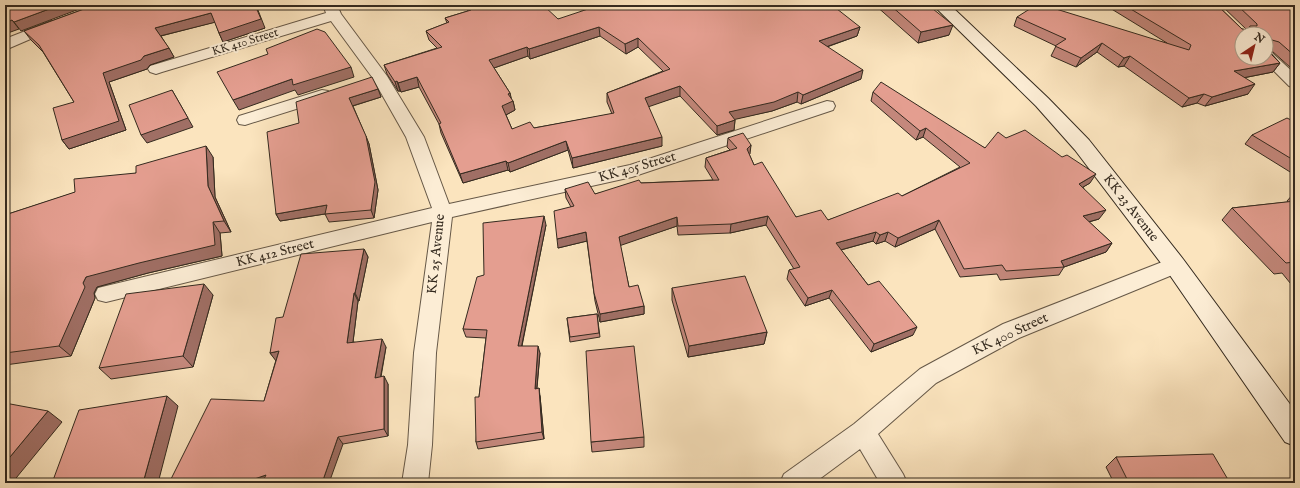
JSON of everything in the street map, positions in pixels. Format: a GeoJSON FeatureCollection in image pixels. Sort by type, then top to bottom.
{"type":"FeatureCollection","features":[{"type":"Feature","properties":{"kind":"main road","name":"KK 23 Avenue"},"geometry":{"type":"LineString","coordinates":[[940,5],[1042,102],[1082,145],[1174,265],[1295,433]]}},
{"type":"Feature","properties":{"kind":"street","name":"KK 410 Street"},"geometry":{"type":"LineString","coordinates":[[156,69],[332,10]]}},
{"type":"Feature","properties":{"kind":"street","name":"KK 25 Avenue"},"geometry":{"type":"LineString","coordinates":[[332,10],[371,79],[415,137],[443,212],[425,353],[420,445],[415,483]]}},
{"type":"Feature","properties":{"kind":"street"},"geometry":{"type":"LineString","coordinates":[[5,44],[64,20]]}},
{"type":"Feature","properties":{"kind":"street"},"geometry":{"type":"LineString","coordinates":[[1274,63],[1295,83]]}},
{"type":"Feature","properties":{"kind":"street"},"geometry":{"type":"LineString","coordinates":[[246,120],[334,91]]}},
{"type":"Feature","properties":{"kind":"street","name":"KK 405 Street"},"geometry":{"type":"LineString","coordinates":[[443,212],[632,172],[827,106]]}},
{"type":"Feature","properties":{"kind":"street","name":"KK 412 Street"},"geometry":{"type":"LineString","coordinates":[[106,294],[443,212]]}},
{"type":"Feature","properties":{"kind":"street","name":"KK 400 Street"},"geometry":{"type":"LineString","coordinates":[[793,483],[863,432],[928,376],[1011,331],[1174,265]]}},
{"type":"Feature","properties":{"kind":"street"},"geometry":{"type":"LineString","coordinates":[[863,432],[894,483]]}},
{"type":"Feature","properties":{"kind":"building"},"geometry":{"type":"Polygon","coordinates":[[[5,5],[60,5],[14,22],[12,20],[5,23],[5,5]]]}},
{"type":"Feature","properties":{"kind":"building"},"geometry":{"type":"Polygon","coordinates":[[[95,5],[255,5],[261,19],[219,33],[211,13],[155,28],[169,48],[144,56],[141,60],[103,73],[119,121],[62,140],[53,108],[74,102],[39,45],[24,31],[95,5]]]}},
{"type":"Feature","properties":{"kind":"building"},"geometry":{"type":"Polygon","coordinates":[[[466,5],[543,5],[558,19],[600,5],[832,5],[860,27],[819,41],[863,70],[803,95],[798,92],[774,102],[729,112],[735,120],[717,126],[680,86],[645,98],[662,137],[572,158],[566,141],[508,163],[506,161],[460,174],[439,124],[441,123],[417,77],[398,83],[397,81],[395,82],[384,65],[442,47],[426,31],[449,22],[445,18],[471,10],[466,5]],[[599,27],[529,49],[527,47],[489,60],[510,93],[508,94],[513,101],[502,106],[512,129],[530,122],[534,128],[614,113],[607,93],[670,69],[638,38],[625,44],[599,27]]]}},
{"type":"Feature","properties":{"kind":"building"},"geometry":{"type":"Polygon","coordinates":[[[890,5],[928,5],[953,25],[921,32],[890,5]]]}},
{"type":"Feature","properties":{"kind":"building"},"geometry":{"type":"Polygon","coordinates":[[[1036,5],[1043,5],[1189,50],[1191,45],[1124,5],[1217,5],[1239,26],[1234,26],[1234,66],[1263,66],[1234,71],[1255,84],[1212,97],[1204,94],[1189,98],[1130,56],[1124,58],[1102,43],[1081,58],[1055,46],[1066,39],[1017,17],[1036,5]]]}},
{"type":"Feature","properties":{"kind":"building"},"geometry":{"type":"Polygon","coordinates":[[[1237,5],[1295,5],[1295,56],[1279,42],[1274,41],[1274,26],[1257,26],[1257,24],[1237,5]]]}},
{"type":"Feature","properties":{"kind":"building"},"geometry":{"type":"Polygon","coordinates":[[[317,29],[325,32],[351,67],[293,85],[292,79],[233,100],[217,72],[268,54],[266,49],[317,29]]]}},
{"type":"Feature","properties":{"kind":"building"},"geometry":{"type":"Polygon","coordinates":[[[1274,57],[1280,63],[1274,64],[1274,57]]]}},
{"type":"Feature","properties":{"kind":"building"},"geometry":{"type":"Polygon","coordinates":[[[372,77],[378,89],[349,98],[366,136],[375,182],[371,210],[325,214],[327,205],[276,214],[267,132],[299,123],[296,102],[372,77]]]}},
{"type":"Feature","properties":{"kind":"building"},"geometry":{"type":"Polygon","coordinates":[[[881,82],[985,148],[998,132],[1006,138],[1025,130],[1062,157],[1067,155],[1096,174],[1079,184],[1106,210],[1083,216],[1112,243],[1061,261],[1064,267],[1006,271],[1002,265],[964,269],[939,220],[898,238],[888,232],[880,235],[876,232],[836,243],[868,285],[879,281],[917,327],[874,344],[832,290],[808,298],[789,270],[800,267],[768,216],[731,224],[678,226],[677,217],[619,237],[629,287],[638,285],[644,306],[600,314],[594,293],[586,232],[557,239],[554,211],[574,206],[565,189],[588,182],[595,194],[639,180],[641,183],[719,180],[706,158],[737,148],[728,138],[743,133],[751,145],[747,149],[754,165],[762,162],[796,217],[821,210],[828,220],[898,193],[902,196],[970,163],[926,128],[920,131],[873,92],[881,82]]]}},
{"type":"Feature","properties":{"kind":"building"},"geometry":{"type":"Polygon","coordinates":[[[172,90],[188,118],[141,135],[129,105],[172,90]]]}},
{"type":"Feature","properties":{"kind":"building"},"geometry":{"type":"Polygon","coordinates":[[[1287,118],[1295,122],[1295,161],[1252,135],[1287,118]]]}},
{"type":"Feature","properties":{"kind":"building"},"geometry":{"type":"Polygon","coordinates":[[[206,146],[208,186],[224,221],[213,222],[215,245],[86,277],[83,283],[85,287],[59,346],[5,353],[5,215],[75,192],[74,179],[136,173],[136,166],[206,146]]]}},
{"type":"Feature","properties":{"kind":"building"},"geometry":{"type":"Polygon","coordinates":[[[1295,201],[1295,263],[1286,263],[1232,208],[1295,201]]]}},
{"type":"Feature","properties":{"kind":"building"},"geometry":{"type":"Polygon","coordinates":[[[544,216],[518,346],[538,346],[535,389],[539,388],[542,432],[476,442],[475,397],[479,397],[487,330],[463,329],[477,277],[484,275],[483,223],[544,216]]]}},
{"type":"Feature","properties":{"kind":"building"},"geometry":{"type":"Polygon","coordinates":[[[364,249],[354,293],[347,343],[382,339],[375,378],[384,376],[384,429],[338,437],[322,483],[262,483],[266,475],[243,483],[169,483],[211,399],[264,401],[279,351],[270,353],[276,318],[283,317],[301,254],[364,249]]]}},
{"type":"Feature","properties":{"kind":"building"},"geometry":{"type":"Polygon","coordinates":[[[745,276],[767,332],[689,346],[672,288],[745,276]]]}},
{"type":"Feature","properties":{"kind":"building"},"geometry":{"type":"Polygon","coordinates":[[[204,284],[183,356],[99,368],[126,294],[204,284]]]}},
{"type":"Feature","properties":{"kind":"building"},"geometry":{"type":"Polygon","coordinates":[[[597,314],[599,333],[570,337],[567,318],[597,314]]]}},
{"type":"Feature","properties":{"kind":"building"},"geometry":{"type":"Polygon","coordinates":[[[634,346],[644,437],[591,442],[586,351],[634,346]]]}},
{"type":"Feature","properties":{"kind":"building"},"geometry":{"type":"Polygon","coordinates":[[[167,396],[143,483],[52,483],[79,410],[167,396]]]}},
{"type":"Feature","properties":{"kind":"building"},"geometry":{"type":"Polygon","coordinates":[[[5,403],[48,411],[5,463],[5,403]]]}},
{"type":"Feature","properties":{"kind":"building"},"geometry":{"type":"Polygon","coordinates":[[[1213,454],[1230,483],[1129,483],[1116,457],[1213,454]]]}}]}
